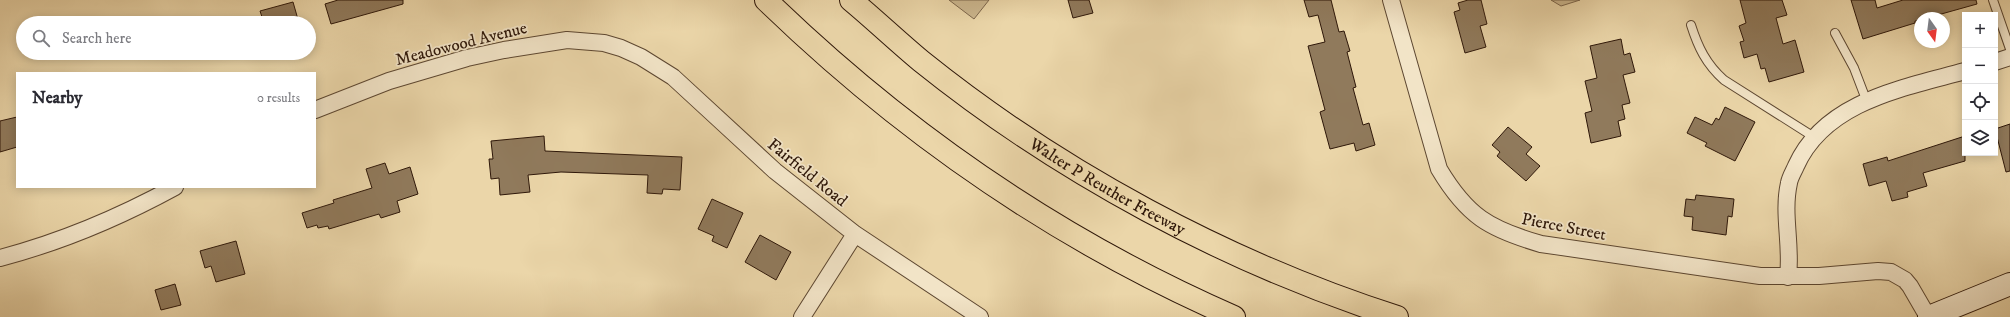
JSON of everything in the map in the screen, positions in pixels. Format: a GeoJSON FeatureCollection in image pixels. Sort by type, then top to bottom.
{"type":"FeatureCollection","features":[{"type":"Feature","properties":{"kind":"highway"},"geometry":{"type":"LineString","coordinates":[[766,0],[838,67],[888,108],[995,186],[1050,221],[1158,282],[1234,317]]}},
{"type":"Feature","properties":{"kind":"highway","name":"Walter P Reuther Freeway"},"geometry":{"type":"LineString","coordinates":[[851,0],[921,60],[1000,119],[1112,190],[1170,221],[1258,263],[1328,293],[1397,317]]}},
{"type":"Feature","properties":{"kind":"main road"},"geometry":{"type":"LineString","coordinates":[[1928,317],[2010,284]]}},
{"type":"Feature","properties":{"kind":"street","name":"Pierce Street"},"geometry":{"type":"LineString","coordinates":[[1391,0],[1439,169],[1450,187],[1465,205],[1484,221],[1509,235],[1541,244],[1760,276],[1788,277],[1878,271],[1891,272],[1905,280],[1910,286],[1928,317]]}},
{"type":"Feature","properties":{"kind":"street","name":"Meadowood Avenue"},"geometry":{"type":"LineString","coordinates":[[316,110],[389,81],[467,58],[504,50],[567,40],[604,43],[621,48]]}},
{"type":"Feature","properties":{"kind":"street","name":"Fairfield Road"},"geometry":{"type":"LineString","coordinates":[[621,48],[641,57],[673,77],[770,167],[855,234],[980,317]]}},
{"type":"Feature","properties":{"kind":"street"},"geometry":{"type":"LineString","coordinates":[[1998,61],[2010,57]]}},
{"type":"Feature","properties":{"kind":"street"},"geometry":{"type":"LineString","coordinates":[[1788,277],[1790,258],[1786,222],[1789,181],[1801,155],[1814,137],[1826,125],[1866,102],[1889,93],[1962,71]]}},
{"type":"Feature","properties":{"kind":"street"},"geometry":{"type":"LineString","coordinates":[[0,258],[56,240],[106,220],[142,205],[173,188]]}},
{"type":"Feature","properties":{"kind":"street"},"geometry":{"type":"LineString","coordinates":[[802,317],[855,234]]}},
{"type":"Feature","properties":{"kind":"lane"},"geometry":{"type":"LineString","coordinates":[[1993,0],[2010,49]]}},
{"type":"Feature","properties":{"kind":"lane"},"geometry":{"type":"LineString","coordinates":[[1691,25],[1697,44],[1705,59],[1718,75],[1814,137]]}},
{"type":"Feature","properties":{"kind":"lane"},"geometry":{"type":"LineString","coordinates":[[1835,33],[1854,68],[1866,102]]}},
{"type":"Feature","properties":{"kind":"shaded area"},"geometry":{"type":"Polygon","coordinates":[[[949,0],[989,0],[974,19],[949,0]]]}},
{"type":"Feature","properties":{"kind":"shaded area"},"geometry":{"type":"Polygon","coordinates":[[[1551,0],[1580,0],[1561,6],[1551,0]]]}},
{"type":"Feature","properties":{"kind":"building"},"geometry":{"type":"Polygon","coordinates":[[[338,0],[403,0],[403,4],[331,24],[325,4],[338,0]]]}},
{"type":"Feature","properties":{"kind":"building"},"geometry":{"type":"Polygon","coordinates":[[[1068,0],[1089,0],[1093,13],[1073,18],[1068,0]]]}},
{"type":"Feature","properties":{"kind":"building"},"geometry":{"type":"Polygon","coordinates":[[[1304,0],[1331,0],[1339,32],[1344,31],[1350,51],[1347,52],[1356,87],[1353,88],[1363,125],[1369,123],[1375,145],[1356,151],[1354,143],[1330,149],[1320,112],[1325,110],[1308,46],[1325,42],[1318,15],[1309,17],[1304,0]]]}},
{"type":"Feature","properties":{"kind":"building"},"geometry":{"type":"Polygon","coordinates":[[[1468,0],[1481,0],[1487,24],[1480,26],[1486,47],[1465,53],[1454,12],[1460,10],[1458,3],[1468,0]]]}},
{"type":"Feature","properties":{"kind":"building"},"geometry":{"type":"Polygon","coordinates":[[[1740,0],[1782,0],[1787,15],[1776,18],[1783,44],[1795,40],[1804,72],[1769,82],[1765,68],[1761,69],[1757,54],[1744,58],[1740,42],[1744,41],[1739,26],[1746,23],[1740,0]]]}},
{"type":"Feature","properties":{"kind":"building"},"geometry":{"type":"Polygon","coordinates":[[[1851,0],[1875,0],[1877,8],[1903,0],[1976,0],[1977,4],[1948,12],[1914,12],[1914,23],[1863,39],[1851,0]]]}},
{"type":"Feature","properties":{"kind":"building"},"geometry":{"type":"Polygon","coordinates":[[[293,2],[297,16],[262,16],[260,11],[293,2]]]}},
{"type":"Feature","properties":{"kind":"building"},"geometry":{"type":"Polygon","coordinates":[[[1621,39],[1624,55],[1630,53],[1635,72],[1623,75],[1630,103],[1622,105],[1625,119],[1618,121],[1621,136],[1591,143],[1585,113],[1592,111],[1585,81],[1597,78],[1590,46],[1621,39]]]}},
{"type":"Feature","properties":{"kind":"building"},"geometry":{"type":"Polygon","coordinates":[[[1725,107],[1755,122],[1735,161],[1705,146],[1707,143],[1687,133],[1695,117],[1712,125],[1716,118],[1719,120],[1725,107]]]}},
{"type":"Feature","properties":{"kind":"building"},"geometry":{"type":"Polygon","coordinates":[[[16,117],[16,147],[0,152],[0,121],[16,117]]]}},
{"type":"Feature","properties":{"kind":"building"},"geometry":{"type":"Polygon","coordinates":[[[2010,124],[2010,171],[2006,172],[1998,141],[1998,128],[2010,124]]]}},
{"type":"Feature","properties":{"kind":"building"},"geometry":{"type":"Polygon","coordinates":[[[1508,127],[1532,147],[1526,154],[1540,166],[1526,181],[1497,156],[1500,152],[1492,145],[1508,127]]]}},
{"type":"Feature","properties":{"kind":"building"},"geometry":{"type":"Polygon","coordinates":[[[544,136],[545,151],[682,157],[680,190],[663,189],[662,194],[647,193],[648,175],[561,172],[528,175],[530,192],[500,195],[499,178],[491,179],[489,159],[493,159],[491,141],[544,136]]]}},
{"type":"Feature","properties":{"kind":"building"},"geometry":{"type":"Polygon","coordinates":[[[1962,137],[1962,156],[1965,156],[1965,161],[1923,173],[1927,186],[1907,192],[1908,197],[1892,201],[1886,181],[1869,186],[1863,164],[1887,157],[1888,161],[1962,137]]]}},
{"type":"Feature","properties":{"kind":"building"},"geometry":{"type":"Polygon","coordinates":[[[385,163],[389,174],[410,167],[418,194],[397,201],[400,212],[381,218],[379,214],[329,229],[328,226],[318,228],[317,225],[307,228],[302,213],[334,203],[333,200],[372,188],[366,169],[385,163]]]}},
{"type":"Feature","properties":{"kind":"building"},"geometry":{"type":"Polygon","coordinates":[[[1696,195],[1734,199],[1732,217],[1728,216],[1726,235],[1692,230],[1693,217],[1684,216],[1686,199],[1695,200],[1696,195]]]}},
{"type":"Feature","properties":{"kind":"building"},"geometry":{"type":"Polygon","coordinates":[[[712,199],[743,213],[727,248],[712,241],[714,236],[698,229],[712,199]]]}},
{"type":"Feature","properties":{"kind":"building"},"geometry":{"type":"Polygon","coordinates":[[[760,235],[791,252],[776,280],[745,262],[760,235]]]}},
{"type":"Feature","properties":{"kind":"building"},"geometry":{"type":"Polygon","coordinates":[[[236,241],[245,274],[216,282],[211,266],[205,268],[200,251],[236,241]]]}},
{"type":"Feature","properties":{"kind":"building"},"geometry":{"type":"Polygon","coordinates":[[[175,284],[181,305],[161,310],[155,290],[175,284]]]}}]}
